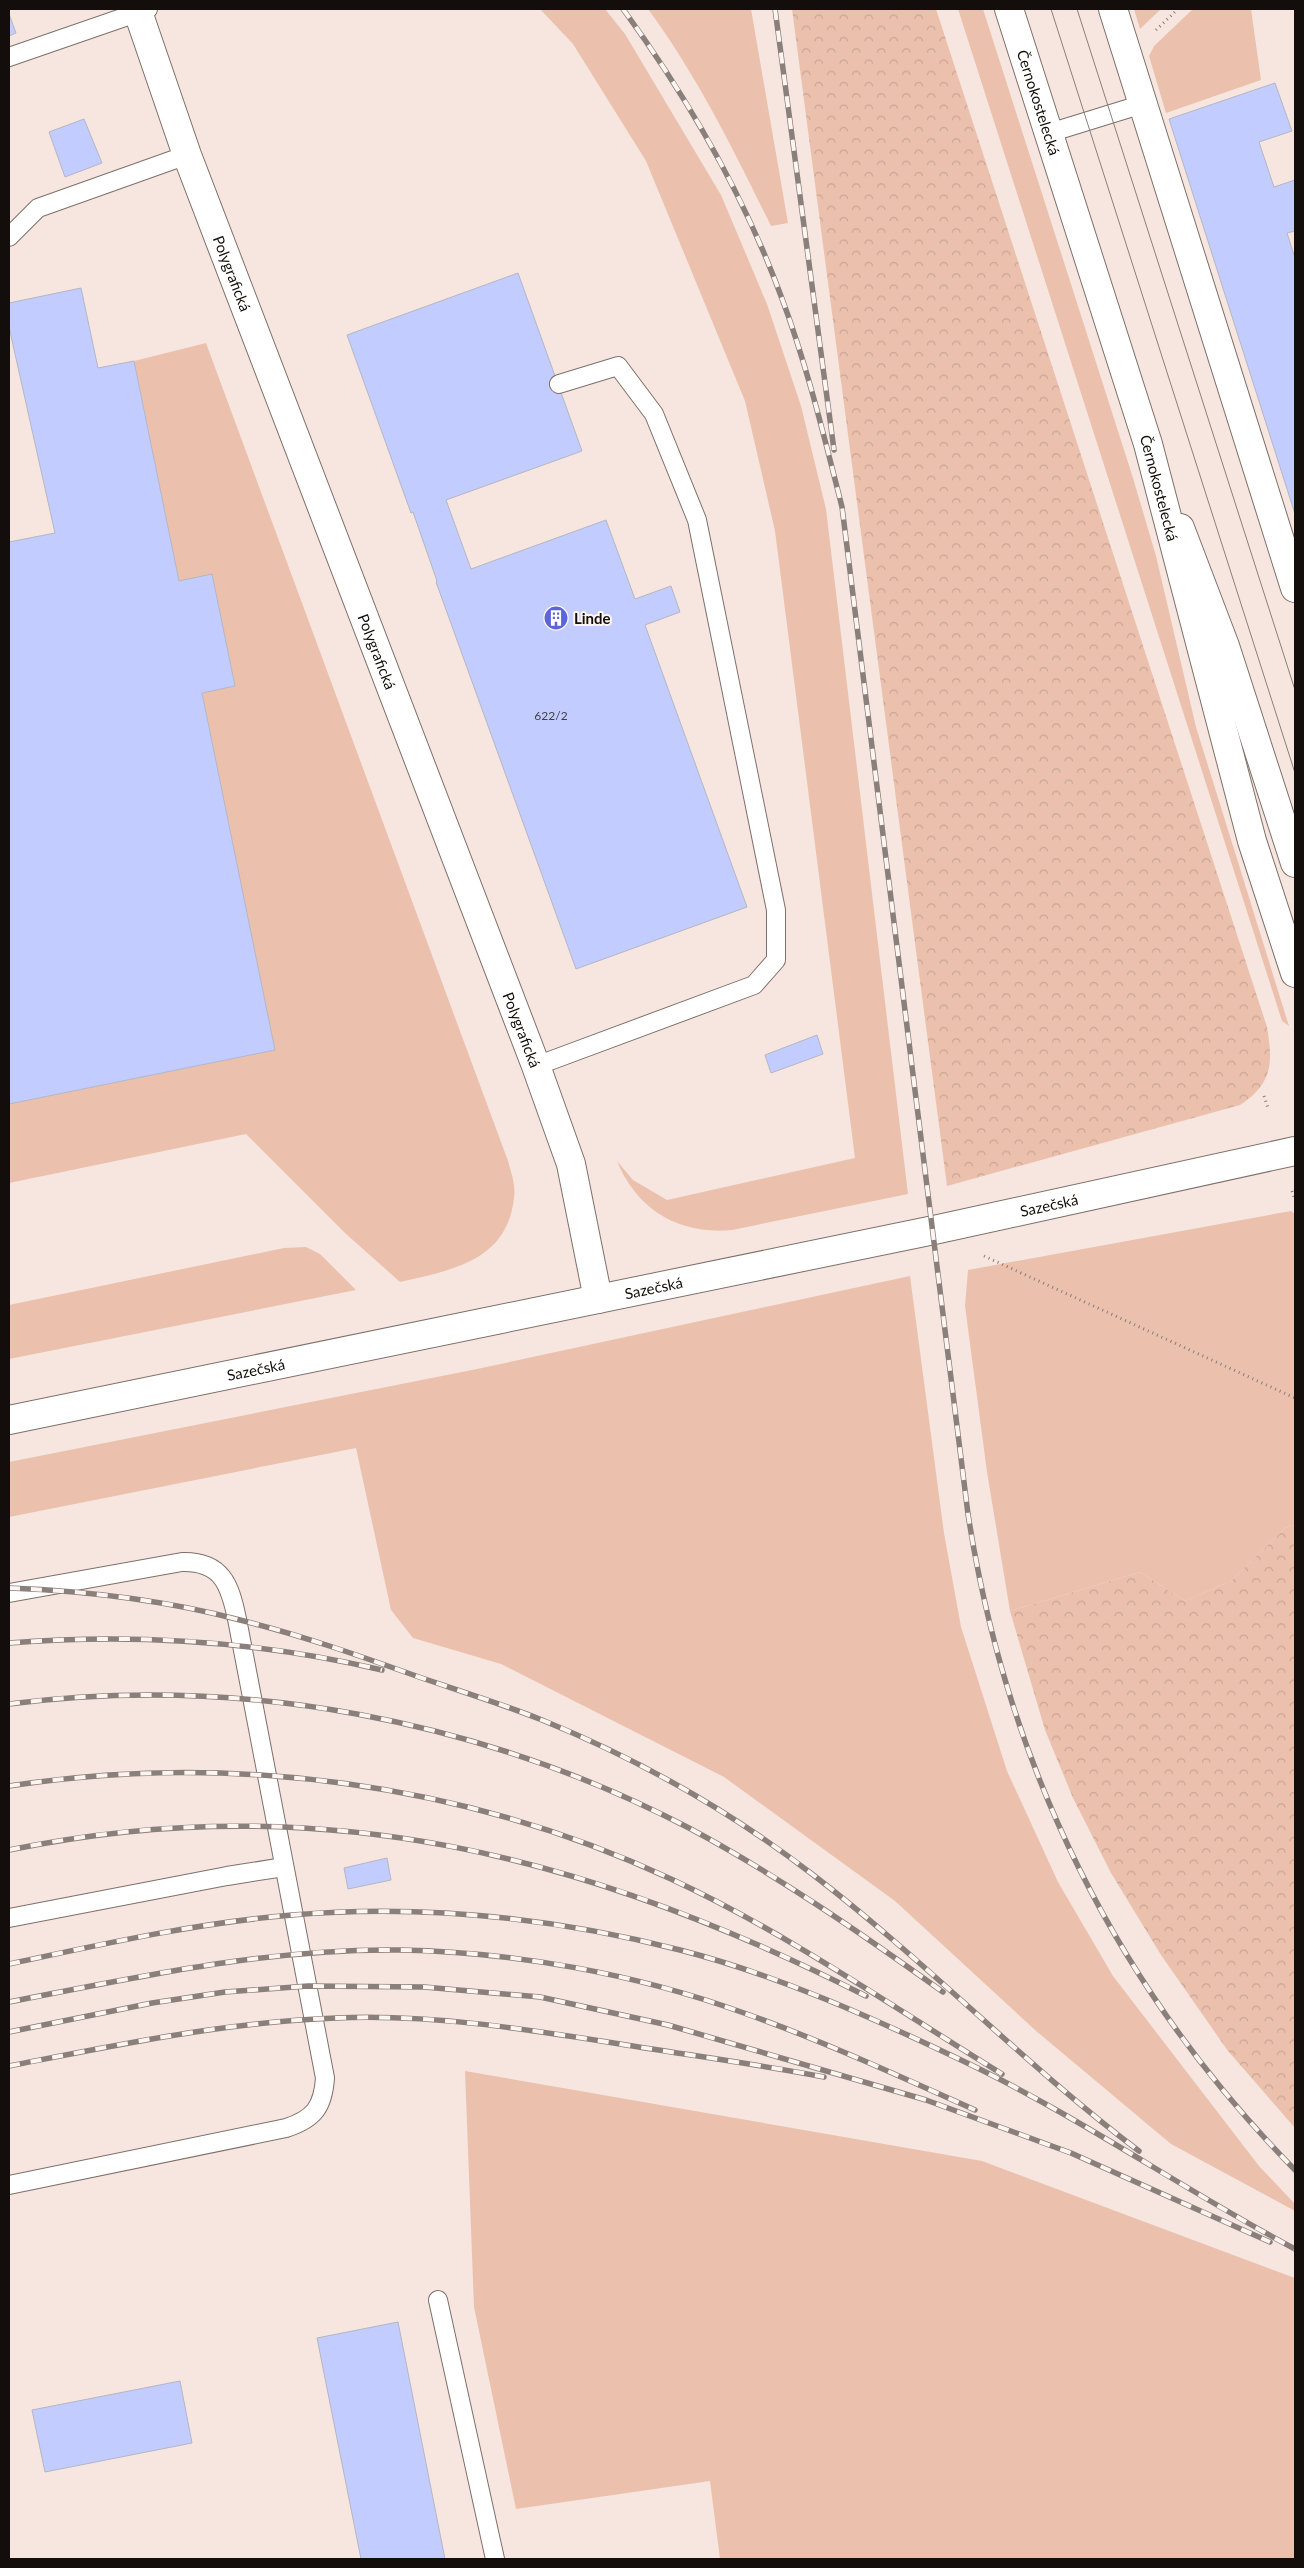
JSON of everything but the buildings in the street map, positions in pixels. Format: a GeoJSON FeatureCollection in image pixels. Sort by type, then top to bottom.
{"type":"FeatureCollection","features":[{"type":"Feature","properties":{"kind":"street","name":"Černokostelecká"},"geometry":{"type":"LineString","coordinates":[[1009,9],[1148,444],[1252,841],[1295,973]]}},
{"type":"Feature","properties":{"kind":"street"},"geometry":{"type":"LineString","coordinates":[[1113,9],[1295,588]]}},
{"type":"Feature","properties":{"kind":"street","name":"Polygrafická"},"geometry":{"type":"LineString","coordinates":[[141,10],[186,155],[536,1066],[571,1164],[598,1300]]}},
{"type":"Feature","properties":{"kind":"street"},"geometry":{"type":"LineString","coordinates":[[1148,444],[1225,646],[1295,863]]}},
{"type":"Feature","properties":{"kind":"street","name":"Sazečská"},"geometry":{"type":"LineString","coordinates":[[9,1420],[934,1230],[1295,1151]]}},
{"type":"Feature","properties":{"kind":"lane"},"geometry":{"type":"LineString","coordinates":[[9,57],[141,10]]}},
{"type":"Feature","properties":{"kind":"lane"},"geometry":{"type":"LineString","coordinates":[[1049,133],[1143,104]]}},
{"type":"Feature","properties":{"kind":"lane"},"geometry":{"type":"LineString","coordinates":[[9,236],[38,208],[186,155]]}},
{"type":"Feature","properties":{"kind":"lane"},"geometry":{"type":"LineString","coordinates":[[536,1066],[754,984],[776,960],[776,910],[697,520],[654,414],[618,366],[559,384]]}},
{"type":"Feature","properties":{"kind":"lane"},"geometry":{"type":"LineString","coordinates":[[9,1593],[182,1562],[197,1562],[212,1568],[224,1579],[232,1596],[237,1619],[325,2078],[324,2095],[316,2110],[304,2122],[286,2128],[9,2185]]}},
{"type":"Feature","properties":{"kind":"lane"},"geometry":{"type":"LineString","coordinates":[[9,1918],[226,1876],[284,1868]]}},
{"type":"Feature","properties":{"kind":"lane"},"geometry":{"type":"LineString","coordinates":[[438,2300],[495,2559]]}},
{"type":"Feature","properties":{"kind":"path"},"geometry":{"type":"LineString","coordinates":[[1153,33],[1178,9]]}},
{"type":"Feature","properties":{"kind":"path"},"geometry":{"type":"LineString","coordinates":[[1264,1096],[1268,1108]]}},
{"type":"Feature","properties":{"kind":"path"},"geometry":{"type":"LineString","coordinates":[[1292,1191],[1294,1197]]}},
{"type":"Feature","properties":{"kind":"path"},"geometry":{"type":"LineString","coordinates":[[984,1256],[1295,1398]]}},
{"type":"Feature","properties":{"kind":"green space"},"geometry":{"type":"Polygon","coordinates":[[[540,9],[605,9],[625,34],[721,195],[767,304],[801,406],[826,509],[908,1194],[732,1230],[694,1228],[662,1216],[648,1206],[636,1193],[617,1161],[633,1180],[667,1200],[855,1158],[775,531],[745,401],[646,161],[573,44],[540,9]]]}},
{"type":"Feature","properties":{"kind":"green space"},"geometry":{"type":"Polygon","coordinates":[[[648,9],[751,9],[788,223],[771,226],[729,142],[699,88],[648,9]]]}},
{"type":"Feature","properties":{"kind":"green space"},"geometry":{"type":"Polygon","coordinates":[[[792,9],[936,9],[1267,1027],[1269,1040],[1270,1062],[1265,1080],[1251,1097],[1240,1105],[947,1186],[792,9]]]}},
{"type":"Feature","properties":{"kind":"green space"},"geometry":{"type":"Polygon","coordinates":[[[958,9],[983,9],[1133,478],[1156,556],[1196,727],[1289,1026],[1282,1021],[958,9]]]}},
{"type":"Feature","properties":{"kind":"green space"},"geometry":{"type":"Polygon","coordinates":[[[1134,9],[1161,9],[1140,29],[1134,9]]]}},
{"type":"Feature","properties":{"kind":"green space"},"geometry":{"type":"Polygon","coordinates":[[[1193,9],[1251,9],[1261,80],[1166,113],[1149,56],[1154,46],[1193,9]]]}},
{"type":"Feature","properties":{"kind":"green space"},"geometry":{"type":"Polygon","coordinates":[[[206,343],[508,1161],[513,1179],[514,1198],[509,1219],[500,1236],[488,1250],[474,1260],[457,1267],[400,1282],[345,1233],[246,1134],[9,1183],[9,1104],[274,1050],[202,693],[235,685],[212,575],[179,581],[134,361],[206,343]]]}},
{"type":"Feature","properties":{"kind":"green space"},"geometry":{"type":"Polygon","coordinates":[[[1291,1211],[1295,1214],[1295,1525],[1285,1528],[1231,1581],[1185,1601],[1140,1572],[1010,1611],[987,1472],[965,1306],[968,1270],[1291,1211]]]}},
{"type":"Feature","properties":{"kind":"green space"},"geometry":{"type":"Polygon","coordinates":[[[306,1247],[320,1254],[356,1290],[9,1359],[9,1305],[284,1248],[306,1247]]]}},
{"type":"Feature","properties":{"kind":"green space"},"geometry":{"type":"Polygon","coordinates":[[[910,1276],[944,1533],[961,1627],[1007,1771],[1058,1882],[1113,1976],[1259,2166],[1295,2204],[1295,2211],[1171,2144],[1035,2030],[895,1901],[724,1777],[501,1664],[413,1638],[391,1610],[356,1448],[9,1517],[9,1462],[477,1369],[910,1276]]]}},
{"type":"Feature","properties":{"kind":"green space"},"geometry":{"type":"Polygon","coordinates":[[[1295,1525],[1295,2128],[1228,2051],[1161,1955],[1111,1873],[1073,1798],[1045,1730],[1010,1611],[1140,1572],[1185,1601],[1231,1581],[1285,1528],[1295,1525]]]}},
{"type":"Feature","properties":{"kind":"green space"},"geometry":{"type":"Polygon","coordinates":[[[465,2071],[982,2161],[1295,2278],[1295,2559],[720,2559],[710,2481],[516,2509],[474,2307],[465,2071]]]}},
{"type":"Feature","properties":{"kind":"tram line"},"geometry":{"type":"LineString","coordinates":[[1051,9],[1295,773]]}},
{"type":"Feature","properties":{"kind":"tram line"},"geometry":{"type":"LineString","coordinates":[[1077,9],[1295,690]]}},
{"type":"Feature","properties":{"kind":"railway"},"geometry":{"type":"LineString","coordinates":[[623,9],[669,76],[712,147],[766,258],[799,348],[815,401],[842,507],[968,1514],[986,1607],[1010,1697],[1041,1784],[1079,1868],[1123,1949],[1174,2026],[1231,2100],[1295,2170]]}},
{"type":"Feature","properties":{"kind":"railway"},"geometry":{"type":"LineString","coordinates":[[775,9],[834,450]]}},
{"type":"Feature","properties":{"kind":"railway"},"geometry":{"type":"LineString","coordinates":[[9,1588],[67,1591],[154,1602],[212,1613],[285,1632],[512,1708],[578,1735],[648,1769],[749,1829],[812,1874],[895,1942],[1056,2084],[1139,2151]]}},
{"type":"Feature","properties":{"kind":"railway"},"geometry":{"type":"LineString","coordinates":[[9,1643],[103,1639],[196,1642],[289,1652],[382,1670]]}},
{"type":"Feature","properties":{"kind":"railway"},"geometry":{"type":"LineString","coordinates":[[9,1704],[96,1696],[184,1696],[271,1702],[358,1714],[444,1733],[528,1759],[610,1790],[689,1828],[754,1865],[819,1906],[943,1992]]}},
{"type":"Feature","properties":{"kind":"railway"},"geometry":{"type":"LineString","coordinates":[[9,1786],[93,1776],[178,1773],[262,1775],[347,1784],[430,1798],[512,1819],[593,1846],[671,1879],[714,1900],[798,1947],[1002,2074]]}},
{"type":"Feature","properties":{"kind":"railway"},"geometry":{"type":"LineString","coordinates":[[9,1850],[123,1832],[235,1826],[343,1831],[450,1846],[554,1871],[658,1905],[762,1947],[866,1996]]}},
{"type":"Feature","properties":{"kind":"railway"},"geometry":{"type":"LineString","coordinates":[[9,1964],[220,1923],[341,1912],[390,1911],[488,1916],[584,1929],[632,1939],[716,1960],[788,1984],[927,2044],[1004,2081],[1046,2104],[1211,2202],[1295,2249]]}},
{"type":"Feature","properties":{"kind":"railway"},"geometry":{"type":"LineString","coordinates":[[9,2002],[203,1966],[301,1954],[400,1950],[488,1955],[618,1976],[703,1999],[803,2035],[975,2110]]}},
{"type":"Feature","properties":{"kind":"railway"},"geometry":{"type":"LineString","coordinates":[[9,2032],[152,2003],[225,1992],[308,1986],[424,1987],[540,1997],[668,2025],[926,2100],[1071,2153],[1270,2242]]}},
{"type":"Feature","properties":{"kind":"railway"},"geometry":{"type":"LineString","coordinates":[[9,2066],[212,2029],[295,2020],[372,2017],[407,2018],[514,2028],[824,2077]]}},
{"type":"Feature","properties":{"kind":"place","name":"Linde"},"geometry":{"type":"Point","coordinates":[556,618]}}]}
